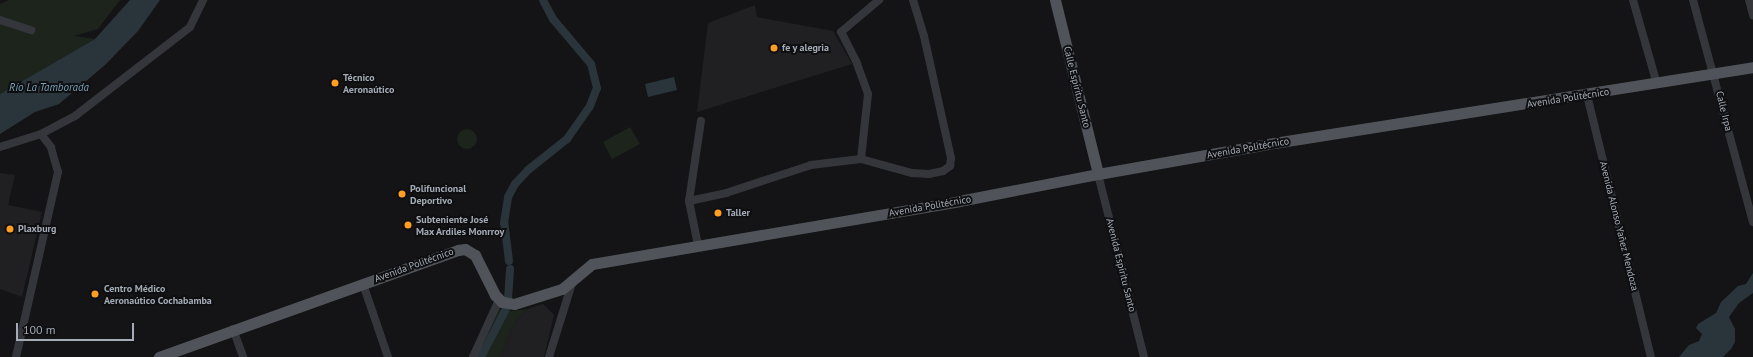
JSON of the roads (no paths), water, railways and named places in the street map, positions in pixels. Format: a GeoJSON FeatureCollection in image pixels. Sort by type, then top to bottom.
{"type":"FeatureCollection","features":[{"type":"Feature","properties":{"kind":"main road","name":"Calle Espíritu Santo"},"geometry":{"type":"LineString","coordinates":[[1055,0],[1098,174]]}},
{"type":"Feature","properties":{"kind":"main road","name":"Avenida Politécnico"},"geometry":{"type":"LineString","coordinates":[[159,357],[233,329],[458,250],[465,250],[475,255],[500,300],[514,304],[554,292],[572,283],[592,264],[959,201],[1098,174],[1399,123],[1657,84],[1753,67]]}},
{"type":"Feature","properties":{"kind":"street"},"geometry":{"type":"LineString","coordinates":[[0,147],[41,134],[75,116],[161,52],[190,27],[203,0]]}},
{"type":"Feature","properties":{"kind":"street"},"geometry":{"type":"LineString","coordinates":[[862,159],[868,94],[857,63],[841,32],[879,0]]}},
{"type":"Feature","properties":{"kind":"street"},"geometry":{"type":"LineString","coordinates":[[689,201],[726,193],[810,165],[862,159],[912,173],[929,174],[943,171],[950,166],[951,158],[942,115],[914,0]]}},
{"type":"Feature","properties":{"kind":"street"},"geometry":{"type":"LineString","coordinates":[[1633,0],[1657,84]]}},
{"type":"Feature","properties":{"kind":"street","name":"Calle Irpa"},"geometry":{"type":"LineString","coordinates":[[1693,0],[1715,74],[1753,222]]}},
{"type":"Feature","properties":{"kind":"street"},"geometry":{"type":"LineString","coordinates":[[1749,0],[1753,15]]}},
{"type":"Feature","properties":{"kind":"street"},"geometry":{"type":"LineString","coordinates":[[0,20],[31,30]]}},
{"type":"Feature","properties":{"kind":"street","name":"Avenida Alonso Yañez Mendoza"},"geometry":{"type":"LineString","coordinates":[[1587,95],[1651,357]]}},
{"type":"Feature","properties":{"kind":"street"},"geometry":{"type":"LineString","coordinates":[[698,245],[689,201],[701,122]]}},
{"type":"Feature","properties":{"kind":"street"},"geometry":{"type":"LineString","coordinates":[[16,357],[58,172],[53,152],[41,134]]}},
{"type":"Feature","properties":{"kind":"street","name":"Avenida Espíritu Santo"},"geometry":{"type":"LineString","coordinates":[[1098,174],[1144,357]]}},
{"type":"Feature","properties":{"kind":"street"},"geometry":{"type":"LineString","coordinates":[[549,357],[572,283]]}},
{"type":"Feature","properties":{"kind":"street"},"geometry":{"type":"LineString","coordinates":[[363,284],[388,357]]}},
{"type":"Feature","properties":{"kind":"street"},"geometry":{"type":"LineString","coordinates":[[473,357],[500,300]]}},
{"type":"Feature","properties":{"kind":"street"},"geometry":{"type":"LineString","coordinates":[[233,329],[243,357]]}},
{"type":"Feature","properties":{"kind":"water","name":"Río La Tamborada"},"geometry":{"type":"Polygon","coordinates":[[[130,0],[160,0],[138,31],[105,65],[59,104],[35,112],[0,134],[0,94],[95,39],[130,0]]]}},
{"type":"Feature","properties":{"kind":"water"},"geometry":{"type":"Polygon","coordinates":[[[674,77],[677,90],[648,97],[645,84],[674,77]]]}},
{"type":"Feature","properties":{"kind":"water"},"geometry":{"type":"Polygon","coordinates":[[[1753,273],[1753,293],[1739,303],[1729,317],[1735,329],[1735,342],[1731,349],[1723,357],[1679,357],[1689,345],[1699,341],[1702,334],[1696,328],[1698,324],[1716,313],[1721,302],[1738,286],[1746,284],[1753,273]]]}},
{"type":"Feature","properties":{"kind":"waterway"},"geometry":{"type":"LineString","coordinates":[[509,261],[504,223],[508,197],[515,184],[528,170],[567,139],[590,106],[597,88],[591,64],[553,19],[543,0]]}},
{"type":"Feature","properties":{"kind":"waterway"},"geometry":{"type":"LineString","coordinates":[[508,299],[510,269]]}},
{"type":"Feature","properties":{"kind":"waterway"},"geometry":{"type":"LineString","coordinates":[[481,357],[506,309]]}},
{"type":"Feature","properties":{"kind":"place","name":"fe y alegria"},"geometry":{"type":"Point","coordinates":[774,48]}},
{"type":"Feature","properties":{"kind":"place","name":"Técnico Aeronaútico"},"geometry":{"type":"Point","coordinates":[335,83]}},
{"type":"Feature","properties":{"kind":"place","name":"Polifuncional Deportivo"},"geometry":{"type":"Point","coordinates":[402,194]}},
{"type":"Feature","properties":{"kind":"place","name":"Taller"},"geometry":{"type":"Point","coordinates":[718,213]}},
{"type":"Feature","properties":{"kind":"place","name":"Subteniente José Max Ardiles Monrroy"},"geometry":{"type":"Point","coordinates":[408,225]}},
{"type":"Feature","properties":{"kind":"place","name":"Plaxburg"},"geometry":{"type":"Point","coordinates":[10,229]}},
{"type":"Feature","properties":{"kind":"place","name":"Centro Médico Aeronaútico Cochabamba"},"geometry":{"type":"Point","coordinates":[95,294]}}]}
